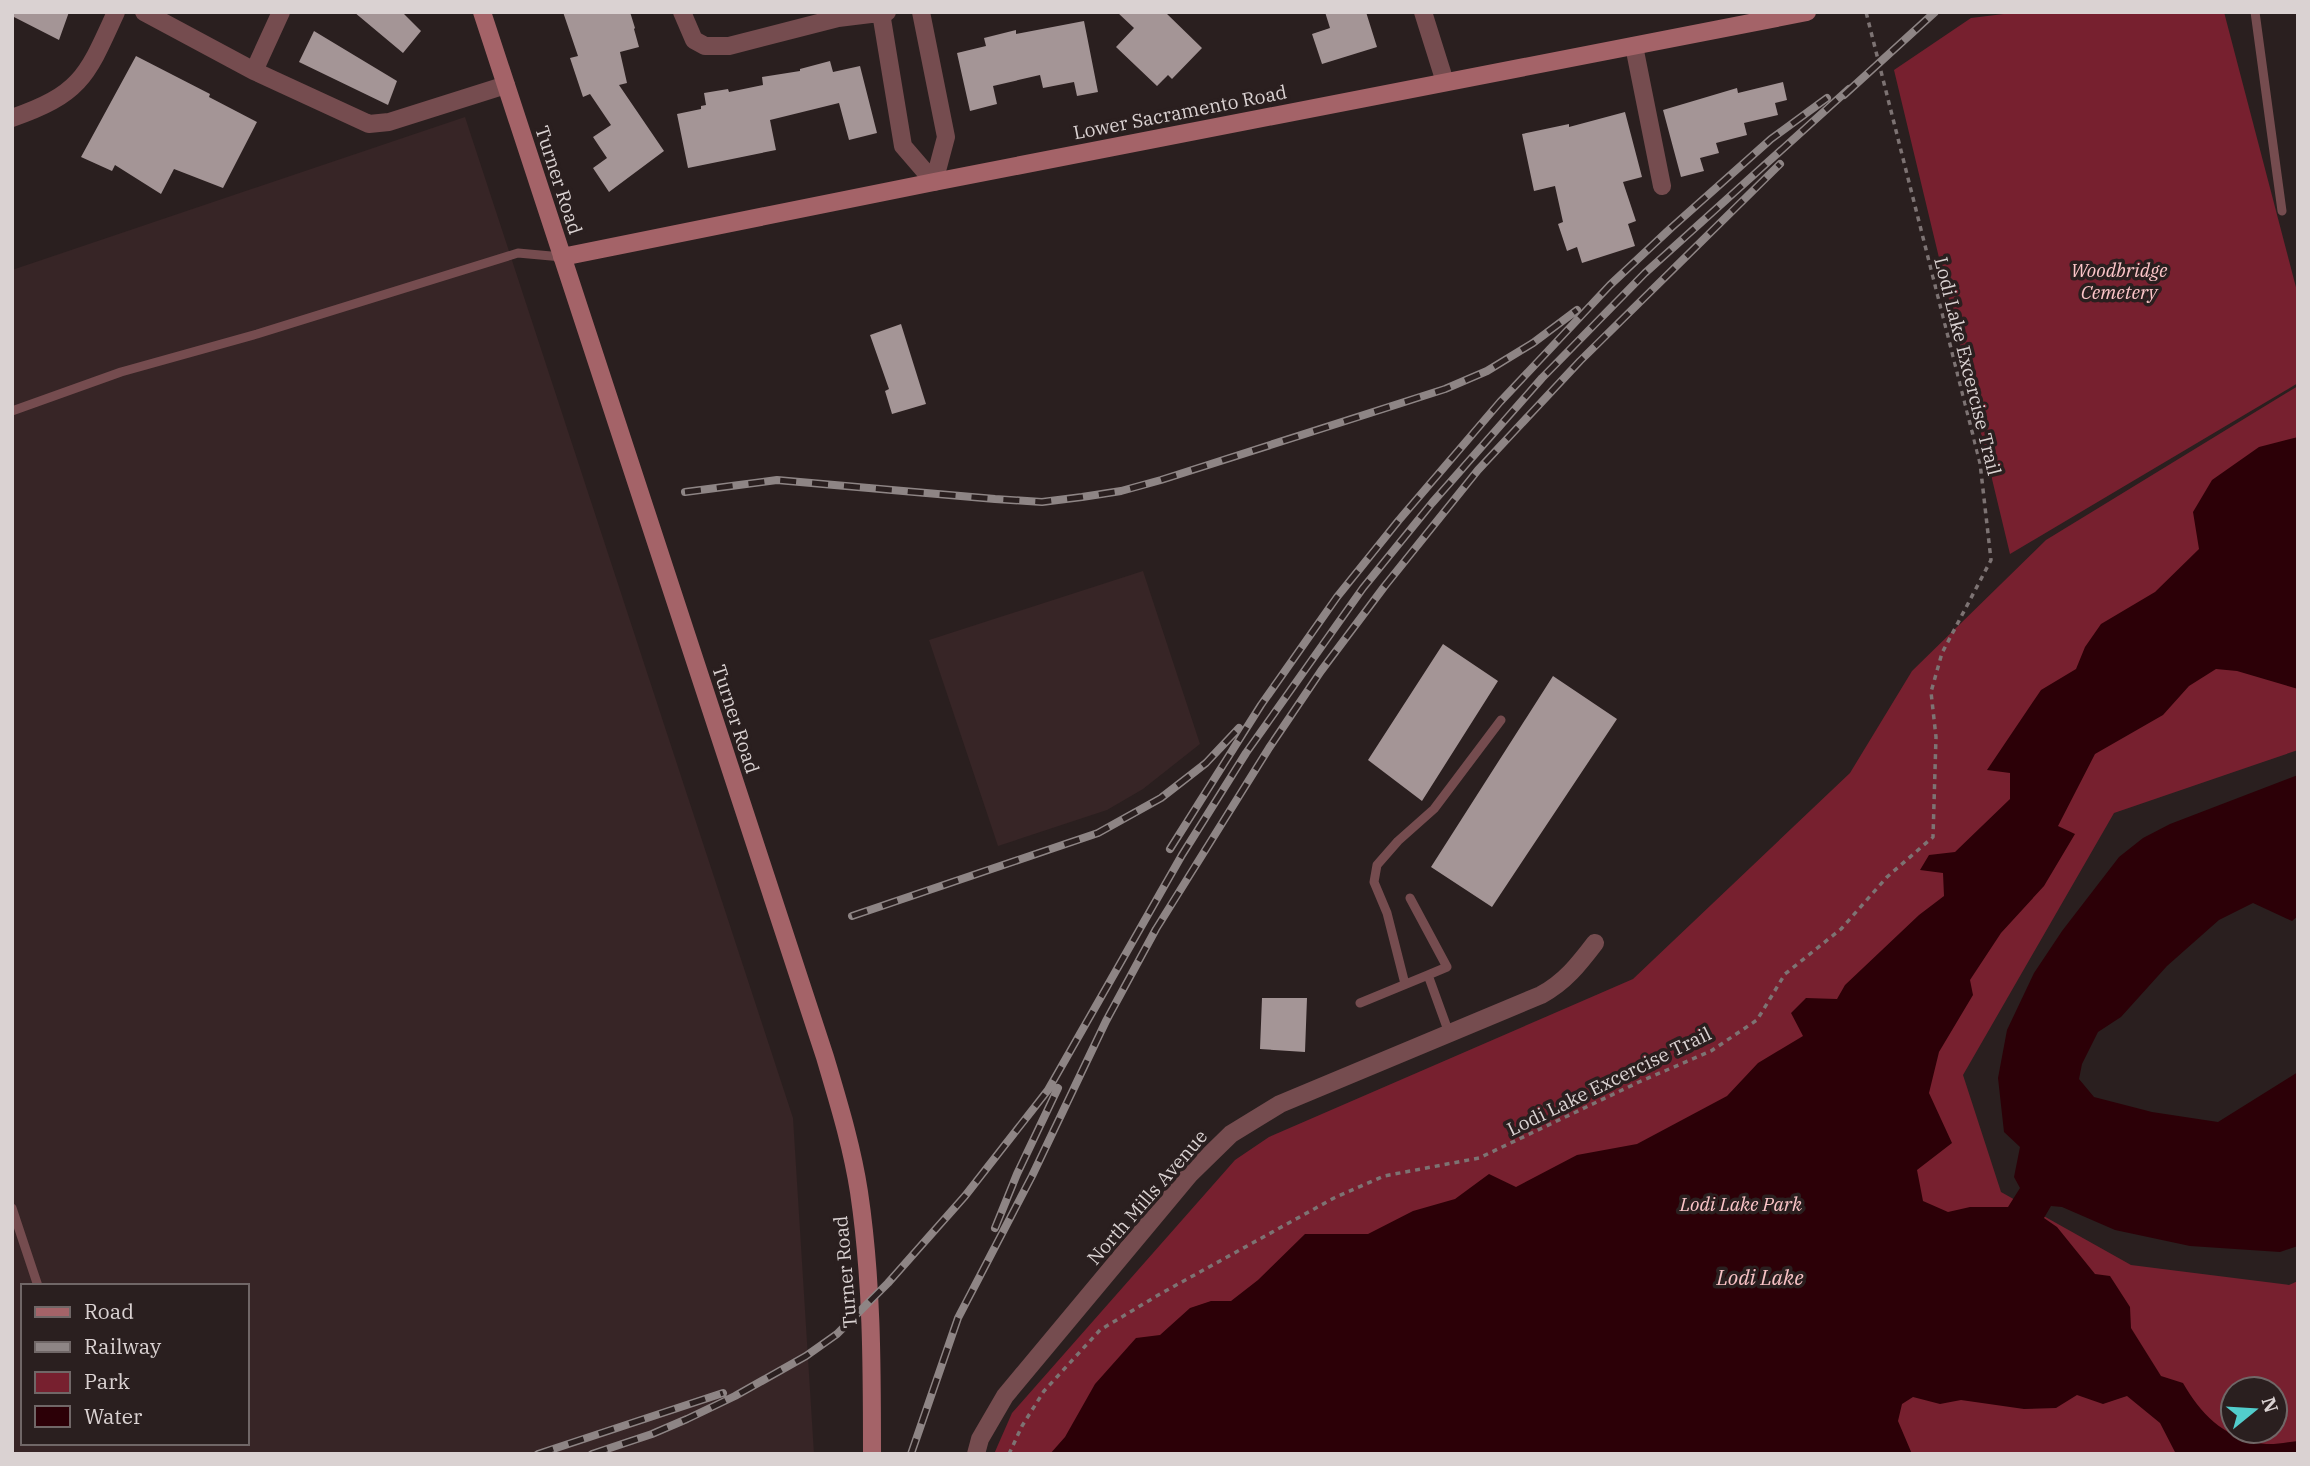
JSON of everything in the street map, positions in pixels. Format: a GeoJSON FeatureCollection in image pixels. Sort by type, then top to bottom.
{"type":"FeatureCollection","features":[{"type":"Feature","properties":{"kind":"main road","name":"Turner Road"},"geometry":{"type":"LineString","coordinates":[[482,12],[821,1044],[845,1127],[859,1191],[867,1265],[872,1346],[872,1454]]}},
{"type":"Feature","properties":{"kind":"main road","name":"Lower Sacramento Road"},"geometry":{"type":"LineString","coordinates":[[562,257],[1807,12]]}},
{"type":"Feature","properties":{"kind":"street"},"geometry":{"type":"LineString","coordinates":[[12,118],[44,107],[69,92],[92,64],[116,12]]}},
{"type":"Feature","properties":{"kind":"street"},"geometry":{"type":"LineString","coordinates":[[144,12],[254,71],[369,124],[389,122],[506,85]]}},
{"type":"Feature","properties":{"kind":"street"},"geometry":{"type":"LineString","coordinates":[[254,71],[281,12]]}},
{"type":"Feature","properties":{"kind":"street"},"geometry":{"type":"LineString","coordinates":[[682,12],[694,40],[705,46],[729,46],[838,18],[884,13],[903,146],[934,182]]}},
{"type":"Feature","properties":{"kind":"street"},"geometry":{"type":"LineString","coordinates":[[920,12],[946,136],[934,182]]}},
{"type":"Feature","properties":{"kind":"street"},"geometry":{"type":"LineString","coordinates":[[1423,12],[1445,82]]}},
{"type":"Feature","properties":{"kind":"street"},"geometry":{"type":"LineString","coordinates":[[1634,46],[1662,186]]}},
{"type":"Feature","properties":{"kind":"street","name":"North Mills Avenue"},"geometry":{"type":"LineString","coordinates":[[976,1454],[986,1428],[1005,1396],[1190,1174],[1231,1133],[1280,1104],[1556,987],[1570,975],[1595,943]]}},
{"type":"Feature","properties":{"kind":"lane"},"geometry":{"type":"LineString","coordinates":[[2255,12],[2282,211]]}},
{"type":"Feature","properties":{"kind":"lane"},"geometry":{"type":"LineString","coordinates":[[12,411],[121,372],[257,334],[518,253],[562,257]]}},
{"type":"Feature","properties":{"kind":"lane"},"geometry":{"type":"LineString","coordinates":[[1405,984],[1387,913],[1374,882],[1377,865],[1398,841],[1434,809],[1501,720]]}},
{"type":"Feature","properties":{"kind":"lane"},"geometry":{"type":"LineString","coordinates":[[1360,1003],[1447,967],[1410,898]]}},
{"type":"Feature","properties":{"kind":"lane"},"geometry":{"type":"LineString","coordinates":[[1428,975],[1449,1033]]}},
{"type":"Feature","properties":{"kind":"lane"},"geometry":{"type":"LineString","coordinates":[[12,1208],[37,1284]]}},
{"type":"Feature","properties":{"kind":"path","name":"Lodi Lake Excercise Trail"},"geometry":{"type":"LineString","coordinates":[[1009,1454],[1022,1426],[1044,1391],[1091,1340],[1100,1331],[1160,1294],[1334,1198],[1384,1176],[1479,1158],[1711,1051],[1757,1020],[1784,974],[1842,929],[1887,877],[1933,837],[1936,737],[1931,692],[1942,653],[1991,560],[1980,463],[1866,12]]}},
{"type":"Feature","properties":{"kind":"shaded area"},"geometry":{"type":"Polygon","coordinates":[[[465,117],[793,1118],[814,1454],[12,1454],[12,270],[465,117]]]}},
{"type":"Feature","properties":{"kind":"shaded area"},"geometry":{"type":"Polygon","coordinates":[[[1143,571],[1200,744],[1143,789],[1107,810],[998,846],[929,640],[1143,571]]]}},
{"type":"Feature","properties":{"kind":"green space","name":"Woodbridge Cemetery"},"geometry":{"type":"Polygon","coordinates":[[[2020,12],[2224,12],[2298,295],[2298,383],[2010,554],[1894,70],[1971,18],[2020,12]]]}},
{"type":"Feature","properties":{"kind":"green space","name":"Lodi Lake Park"},"geometry":{"type":"Polygon","coordinates":[[[2298,386],[2298,750],[2114,813],[1963,1075],[2001,1192],[2131,1265],[2289,1285],[2298,1281],[2298,1454],[994,1454],[1012,1413],[1235,1160],[1269,1137],[1633,979],[1850,773],[1912,671],[2046,540],[2298,386]]]}},
{"type":"Feature","properties":{"kind":"water","name":"Lodi Lake"},"geometry":{"type":"Polygon","coordinates":[[[2298,437],[2298,689],[2237,671],[2216,669],[2189,686],[2163,715],[2095,754],[2058,826],[2075,834],[2044,886],[2001,933],[1970,980],[1973,995],[1939,1052],[1929,1093],[1952,1143],[1917,1170],[1923,1201],[1948,1212],[1970,1207],[2008,1207],[2020,1188],[2014,1177],[2020,1147],[2004,1132],[1998,1078],[2007,1030],[2034,973],[2062,931],[2119,857],[2143,838],[2170,824],[2298,775],[2298,916],[2292,921],[2253,903],[2219,920],[2167,966],[2121,1017],[2098,1032],[2082,1064],[2079,1079],[2094,1097],[2152,1112],[2218,1122],[2298,1072],[2298,1246],[2280,1252],[2190,1246],[2115,1230],[2062,1207],[2051,1206],[2044,1218],[2057,1227],[2095,1274],[2110,1276],[2130,1307],[2131,1328],[2161,1376],[2183,1383],[2205,1414],[2219,1426],[2219,1445],[2289,1445],[2289,1442],[2298,1441],[2298,1454],[2176,1454],[2160,1423],[2127,1396],[2103,1404],[2077,1395],[2056,1408],[2024,1409],[1961,1400],[1940,1404],[1913,1397],[1902,1404],[1898,1421],[1912,1454],[1050,1454],[1065,1437],[1095,1384],[1136,1338],[1160,1335],[1190,1308],[1211,1301],[1231,1301],[1258,1280],[1305,1234],[1368,1234],[1413,1211],[1455,1199],[1489,1174],[1516,1187],[1577,1155],[1637,1144],[1727,1096],[1758,1063],[1803,1036],[1791,1013],[1806,998],[1837,999],[1845,985],[1919,915],[1944,896],[1943,873],[1920,870],[1929,855],[1955,852],[2010,799],[2010,773],[1987,770],[2041,690],[2076,669],[2085,647],[2101,624],[2155,592],[2199,549],[2193,512],[2212,480],[2259,447],[2298,437]]]}},
{"type":"Feature","properties":{"kind":"building"},"geometry":{"type":"Polygon","coordinates":[[[12,12],[69,12],[59,40],[12,16],[12,12]]]}},
{"type":"Feature","properties":{"kind":"building"},"geometry":{"type":"Polygon","coordinates":[[[354,12],[402,12],[421,31],[403,53],[354,12]]]}},
{"type":"Feature","properties":{"kind":"building"},"geometry":{"type":"Polygon","coordinates":[[[563,12],[630,12],[635,28],[639,47],[620,52],[627,83],[619,85],[664,151],[609,192],[593,168],[607,158],[593,137],[611,125],[590,94],[583,97],[570,58],[578,56],[563,12]]]}},
{"type":"Feature","properties":{"kind":"building"},"geometry":{"type":"Polygon","coordinates":[[[1117,12],[1165,12],[1202,48],[1172,79],[1168,75],[1157,86],[1116,47],[1134,28],[1117,12]]]}},
{"type":"Feature","properties":{"kind":"building"},"geometry":{"type":"Polygon","coordinates":[[[1325,12],[1366,12],[1377,47],[1322,64],[1312,34],[1330,28],[1325,12]]]}},
{"type":"Feature","properties":{"kind":"building"},"geometry":{"type":"Polygon","coordinates":[[[1084,21],[1098,92],[1077,96],[1074,82],[1043,88],[1040,75],[993,86],[997,104],[970,111],[957,53],[986,46],[984,38],[1016,30],[1016,34],[1084,21]]]}},
{"type":"Feature","properties":{"kind":"building"},"geometry":{"type":"Polygon","coordinates":[[[314,31],[397,81],[388,105],[299,62],[314,31]]]}},
{"type":"Feature","properties":{"kind":"building"},"geometry":{"type":"Polygon","coordinates":[[[136,56],[257,122],[223,188],[174,169],[161,194],[115,165],[112,171],[81,157],[136,56]]]}},
{"type":"Feature","properties":{"kind":"building"},"geometry":{"type":"Polygon","coordinates":[[[830,61],[833,72],[860,66],[877,133],[849,140],[839,103],[770,120],[776,150],[688,168],[677,114],[701,109],[701,106],[706,105],[704,93],[728,89],[729,92],[763,85],[762,77],[800,71],[830,61]]]}},
{"type":"Feature","properties":{"kind":"building"},"geometry":{"type":"Polygon","coordinates":[[[1783,82],[1787,100],[1775,103],[1778,115],[1744,123],[1747,135],[1716,143],[1719,153],[1700,158],[1704,171],[1681,177],[1663,110],[1737,88],[1738,93],[1783,82]]]}},
{"type":"Feature","properties":{"kind":"building"},"geometry":{"type":"Polygon","coordinates":[[[1625,112],[1642,177],[1623,182],[1636,221],[1628,224],[1635,246],[1582,263],[1577,247],[1567,251],[1558,224],[1563,222],[1555,186],[1534,191],[1522,134],[1569,124],[1569,127],[1625,112]]]}},
{"type":"Feature","properties":{"kind":"building"},"geometry":{"type":"Polygon","coordinates":[[[901,324],[926,404],[892,414],[885,391],[889,389],[870,335],[901,324]]]}},
{"type":"Feature","properties":{"kind":"building"},"geometry":{"type":"Polygon","coordinates":[[[1443,644],[1498,681],[1422,801],[1368,760],[1443,644]]]}},
{"type":"Feature","properties":{"kind":"building"},"geometry":{"type":"Polygon","coordinates":[[[1553,676],[1617,719],[1492,907],[1431,867],[1553,676]]]}},
{"type":"Feature","properties":{"kind":"building"},"geometry":{"type":"Polygon","coordinates":[[[1262,998],[1307,998],[1305,1052],[1260,1049],[1262,998]]]}},
{"type":"Feature","properties":{"kind":"railway"},"geometry":{"type":"LineString","coordinates":[[1844,95],[1935,12]]}},
{"type":"Feature","properties":{"kind":"railway"},"geometry":{"type":"LineString","coordinates":[[592,1454],[687,1419],[735,1396],[806,1356],[837,1334],[888,1283],[965,1196],[1048,1090],[1182,855],[1246,753],[1363,588],[1432,503],[1542,378],[1645,273],[1849,89]]}},
{"type":"Feature","properties":{"kind":"railway"},"geometry":{"type":"LineString","coordinates":[[1170,849],[1261,705],[1337,597],[1500,402],[1610,285],[1671,228],[1771,139],[1827,98]]}},
{"type":"Feature","properties":{"kind":"railway"},"geometry":{"type":"LineString","coordinates":[[911,1454],[958,1318],[1032,1176],[1106,1021],[1156,929],[1269,748],[1321,671],[1384,587],[1478,470],[1580,361],[1780,164]]}},
{"type":"Feature","properties":{"kind":"railway"},"geometry":{"type":"LineString","coordinates":[[685,492],[777,480],[1042,502],[1121,491],[1445,389],[1487,371],[1533,343],[1577,310]]}},
{"type":"Feature","properties":{"kind":"railway"},"geometry":{"type":"LineString","coordinates":[[852,916],[1098,833],[1161,798],[1206,763],[1239,728]]}},
{"type":"Feature","properties":{"kind":"railway"},"geometry":{"type":"LineString","coordinates":[[995,1228],[1058,1088]]}},
{"type":"Feature","properties":{"kind":"railway"},"geometry":{"type":"LineString","coordinates":[[538,1454],[723,1393]]}}]}
